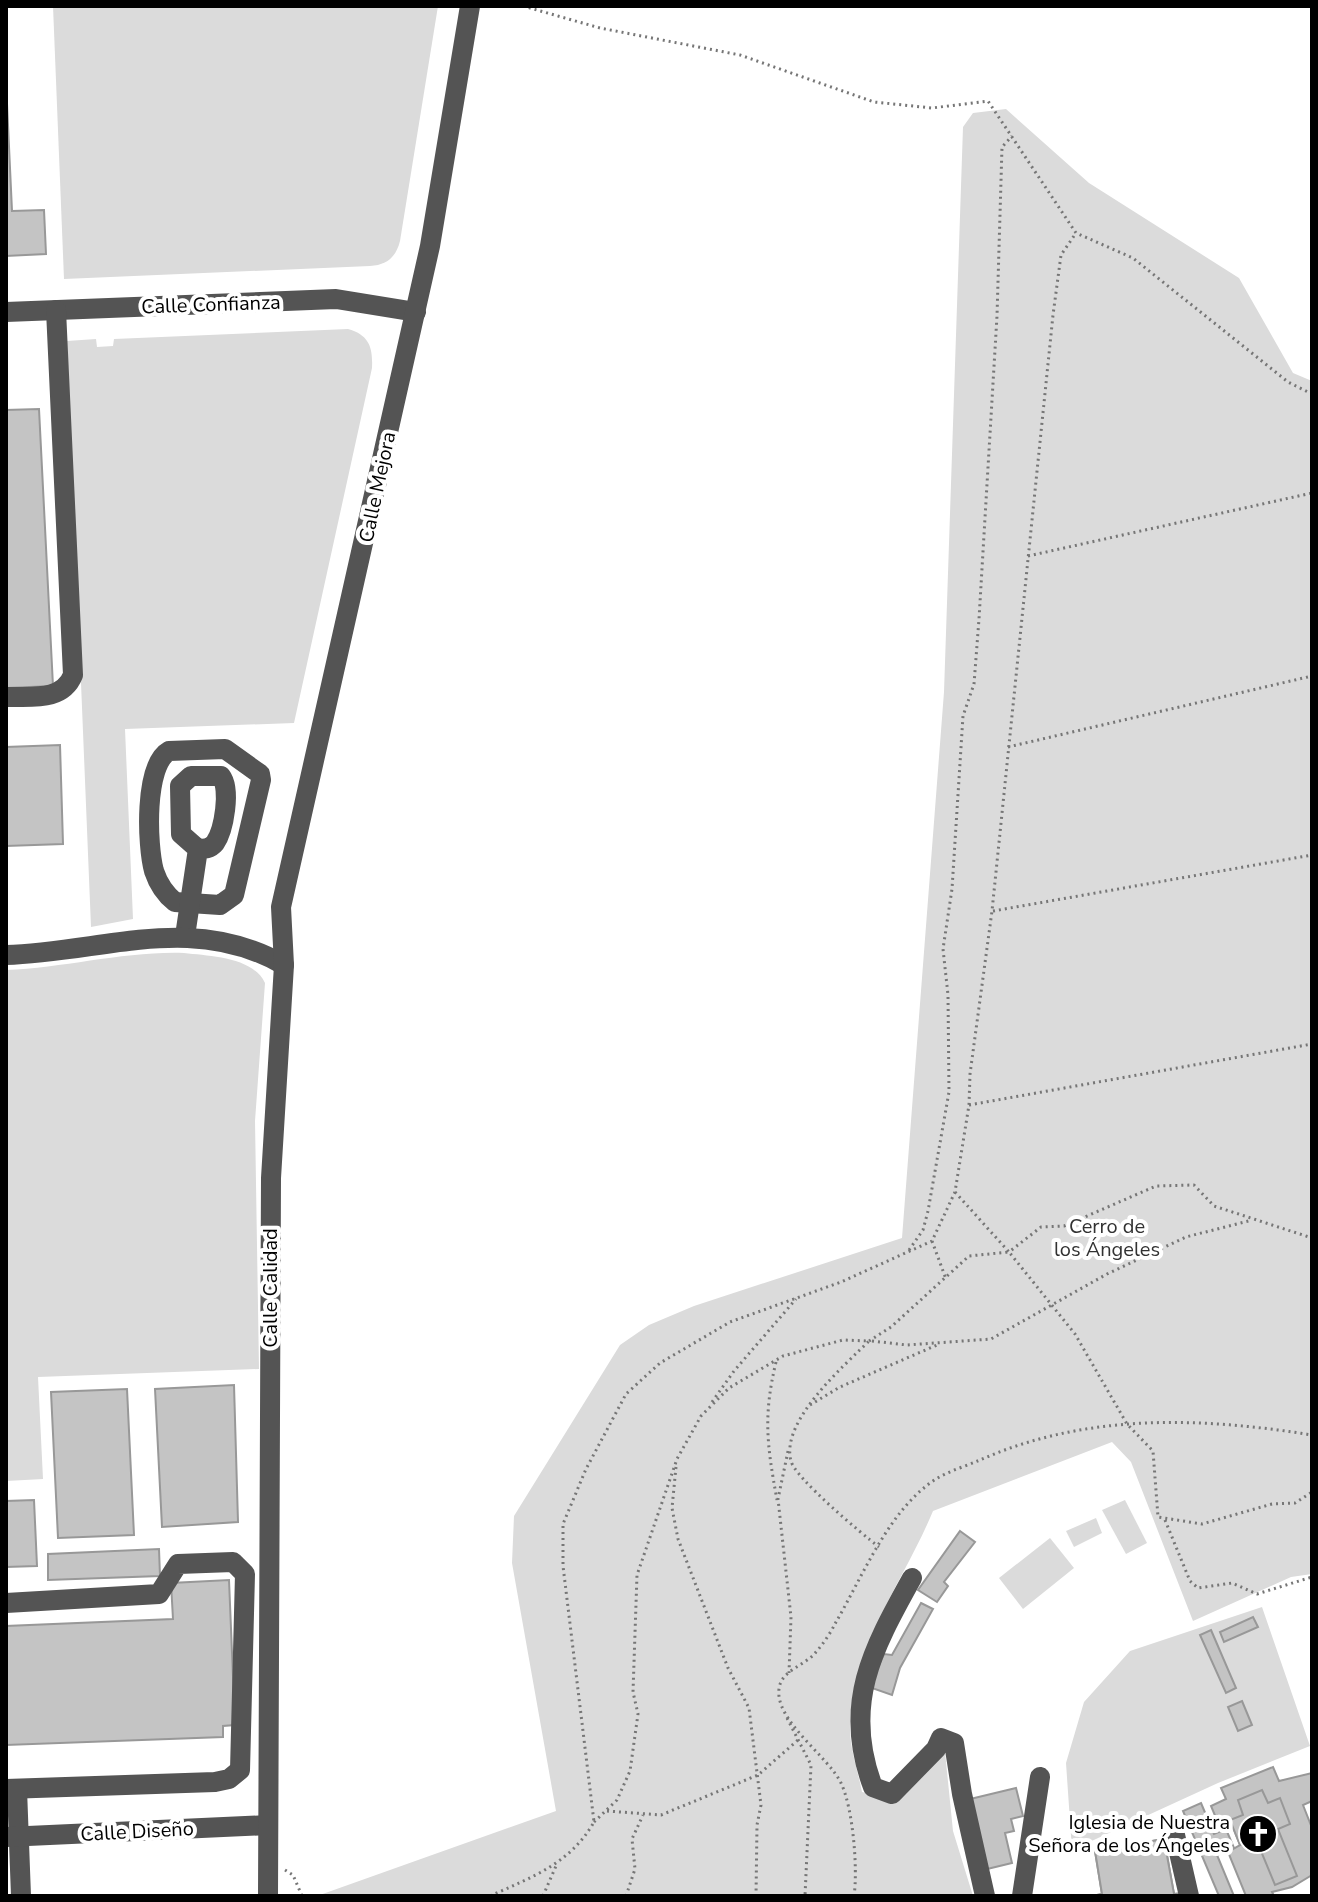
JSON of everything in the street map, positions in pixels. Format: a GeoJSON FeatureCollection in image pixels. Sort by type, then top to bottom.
{"type":"FeatureCollection","features":[{"type":"Feature","properties":{"kind":"street","name":"Calle Mejora"},"geometry":{"type":"LineString","coordinates":[[284,965],[281,907],[430,246],[470,6]]}},
{"type":"Feature","properties":{"kind":"street","name":"Calle Confianza"},"geometry":{"type":"LineString","coordinates":[[6,312],[336,299],[416,312]]}},
{"type":"Feature","properties":{"kind":"street"},"geometry":{"type":"LineString","coordinates":[[6,697],[55,695],[64,689],[73,675],[56,310]]}},
{"type":"Feature","properties":{"kind":"street"},"geometry":{"type":"LineString","coordinates":[[225,749],[260,774],[261,780],[234,895],[220,905],[189,904],[175,902],[167,896],[155,874],[151,776],[162,755],[169,751],[225,749]]}},
{"type":"Feature","properties":{"kind":"street"},"geometry":{"type":"LineString","coordinates":[[185,936],[198,849]]}},
{"type":"Feature","properties":{"kind":"street"},"geometry":{"type":"LineString","coordinates":[[6,955],[185,936],[254,948],[284,965]]}},
{"type":"Feature","properties":{"kind":"street","name":"Calle Calidad"},"geometry":{"type":"LineString","coordinates":[[268,1896],[271,1178],[284,965]]}},
{"type":"Feature","properties":{"kind":"street"},"geometry":{"type":"LineString","coordinates":[[6,1603],[159,1594],[178,1564],[233,1562],[245,1574],[240,1770],[229,1779],[215,1782],[12,1789],[13,1837],[21,1896]]}},
{"type":"Feature","properties":{"kind":"street"},"geometry":{"type":"LineString","coordinates":[[912,1578],[877,1643],[864,1678],[859,1709],[862,1758],[873,1787],[892,1794],[936,1749],[941,1738],[954,1743],[985,1896]]}},
{"type":"Feature","properties":{"kind":"street"},"geometry":{"type":"LineString","coordinates":[[1022,1896],[1040,1777]]}},
{"type":"Feature","properties":{"kind":"street","name":"Calle Diseño"},"geometry":{"type":"LineString","coordinates":[[13,1837],[268,1825]]}},
{"type":"Feature","properties":{"kind":"street"},"geometry":{"type":"LineString","coordinates":[[1175,1835],[1189,1896]]}},
{"type":"Feature","properties":{"kind":"path"},"geometry":{"type":"LineString","coordinates":[[523,6],[600,28],[740,55],[874,102],[932,108],[988,101],[1076,233],[1133,258],[1288,382],[1312,394]]}},
{"type":"Feature","properties":{"kind":"path"},"geometry":{"type":"LineString","coordinates":[[908,1252],[923,1230],[928,1211],[949,1092],[948,995],[943,949],[952,889],[963,716],[974,684],[979,619],[988,420],[997,316],[1002,147],[1012,136]]}},
{"type":"Feature","properties":{"kind":"path"},"geometry":{"type":"LineString","coordinates":[[594,1822],[563,1566],[563,1524],[586,1469],[626,1394],[660,1363],[730,1322],[797,1298],[932,1241],[955,1192],[969,1105],[970,1074],[992,911],[1061,255],[1076,233]]}},
{"type":"Feature","properties":{"kind":"path"},"geometry":{"type":"LineString","coordinates":[[1028,556],[1312,493]]}},
{"type":"Feature","properties":{"kind":"path"},"geometry":{"type":"LineString","coordinates":[[1008,747],[1312,676]]}},
{"type":"Feature","properties":{"kind":"path"},"geometry":{"type":"LineString","coordinates":[[992,911],[1312,855]]}},
{"type":"Feature","properties":{"kind":"path"},"geometry":{"type":"LineString","coordinates":[[969,1105],[1312,1044]]}},
{"type":"Feature","properties":{"kind":"path"},"geometry":{"type":"LineString","coordinates":[[779,1512],[783,1464],[799,1419],[869,1341],[891,1327],[969,1256],[1009,1252],[1041,1227],[1064,1226],[1156,1186],[1194,1185],[1214,1206],[1312,1238]]}},
{"type":"Feature","properties":{"kind":"path"},"geometry":{"type":"LineString","coordinates":[[955,1192],[1009,1252],[1075,1334],[1127,1424],[1153,1451],[1158,1517],[1202,1524],[1272,1504],[1295,1503],[1312,1492]]}},
{"type":"Feature","properties":{"kind":"path"},"geometry":{"type":"LineString","coordinates":[[706,1412],[729,1388],[777,1359],[843,1340],[941,1344],[991,1339],[1107,1274],[1186,1237],[1252,1220]]}},
{"type":"Feature","properties":{"kind":"path"},"geometry":{"type":"LineString","coordinates":[[932,1241],[946,1279]]}},
{"type":"Feature","properties":{"kind":"path"},"geometry":{"type":"LineString","coordinates":[[490,1896],[556,1865],[581,1845],[594,1822],[617,1800],[630,1771],[636,1737],[633,1623],[637,1575],[677,1459],[734,1371],[797,1298]]}},
{"type":"Feature","properties":{"kind":"path"},"geometry":{"type":"LineString","coordinates":[[809,1406],[840,1387],[941,1344]]}},
{"type":"Feature","properties":{"kind":"path"},"geometry":{"type":"LineString","coordinates":[[777,1359],[768,1394],[765,1431],[779,1512],[791,1617],[789,1673]]}},
{"type":"Feature","properties":{"kind":"path"},"geometry":{"type":"LineString","coordinates":[[805,1896],[811,1765],[783,1711],[778,1691],[783,1677],[814,1655],[904,1510],[935,1480],[995,1453],[1073,1428],[1238,1423],[1312,1435]]}},
{"type":"Feature","properties":{"kind":"path"},"geometry":{"type":"LineString","coordinates":[[792,1440],[789,1451],[796,1472],[879,1547]]}},
{"type":"Feature","properties":{"kind":"path"},"geometry":{"type":"LineString","coordinates":[[677,1459],[672,1508],[678,1539],[728,1668],[749,1708],[761,1805],[757,1825],[756,1896]]}},
{"type":"Feature","properties":{"kind":"path"},"geometry":{"type":"LineString","coordinates":[[1165,1519],[1190,1581],[1198,1588],[1232,1583],[1257,1594],[1312,1577]]}},
{"type":"Feature","properties":{"kind":"path"},"geometry":{"type":"LineString","coordinates":[[783,1711],[841,1783],[858,1868],[854,1896]]}},
{"type":"Feature","properties":{"kind":"path"},"geometry":{"type":"LineString","coordinates":[[606,1811],[661,1815],[758,1775],[798,1740]]}},
{"type":"Feature","properties":{"kind":"path"},"geometry":{"type":"LineString","coordinates":[[626,1896],[635,1869],[632,1839],[643,1815]]}},
{"type":"Feature","properties":{"kind":"path"},"geometry":{"type":"LineString","coordinates":[[543,1896],[556,1865]]}},
{"type":"Feature","properties":{"kind":"path"},"geometry":{"type":"LineString","coordinates":[[269,1869],[287,1870],[302,1896]]}},
{"type":"Feature","properties":{"kind":"green space"},"geometry":{"type":"Polygon","coordinates":[[[53,6],[438,6],[396,252],[386,262],[370,266],[64,279],[53,6]]]}},
{"type":"Feature","properties":{"kind":"green space","name":"Cerro de los Ángeles"},"geometry":{"type":"Polygon","coordinates":[[[1006,109],[1089,183],[1239,278],[1293,373],[1312,381],[1312,1574],[1291,1577],[1193,1621],[1131,1462],[1112,1442],[933,1511],[881,1614],[860,1667],[853,1695],[851,1741],[862,1792],[893,1800],[945,1752],[953,1831],[973,1896],[317,1896],[556,1811],[512,1563],[514,1516],[620,1345],[649,1325],[694,1306],[902,1238],[944,692],[963,127],[973,113],[1006,109]]]}},
{"type":"Feature","properties":{"kind":"green space"},"geometry":{"type":"Polygon","coordinates":[[[348,329],[365,338],[372,354],[372,368],[294,723],[125,729],[133,919],[91,927],[67,341],[96,339],[97,347],[113,346],[114,339],[348,329]]]}},
{"type":"Feature","properties":{"kind":"green space"},"geometry":{"type":"Polygon","coordinates":[[[184,953],[241,963],[259,974],[265,983],[255,1121],[259,1369],[38,1377],[43,1479],[6,1481],[6,970],[184,953]]]}},
{"type":"Feature","properties":{"kind":"green space"},"geometry":{"type":"Polygon","coordinates":[[[1125,1500],[1147,1543],[1126,1554],[1102,1510],[1125,1500]]]}},
{"type":"Feature","properties":{"kind":"green space"},"geometry":{"type":"Polygon","coordinates":[[[1096,1518],[1102,1533],[1074,1547],[1066,1531],[1096,1518]]]}},
{"type":"Feature","properties":{"kind":"green space"},"geometry":{"type":"Polygon","coordinates":[[[1050,1538],[1074,1568],[1023,1609],[999,1578],[1050,1538]]]}},
{"type":"Feature","properties":{"kind":"green space"},"geometry":{"type":"Polygon","coordinates":[[[1262,1607],[1310,1746],[1218,1783],[1072,1850],[1066,1763],[1084,1702],[1130,1651],[1262,1607]]]}},
{"type":"Feature","properties":{"kind":"building"},"geometry":{"type":"Polygon","coordinates":[[[6,82],[12,211],[44,210],[46,254],[6,256],[6,82]]]}},
{"type":"Feature","properties":{"kind":"building"},"geometry":{"type":"Polygon","coordinates":[[[39,409],[53,686],[6,688],[6,410],[39,409]]]}},
{"type":"Feature","properties":{"kind":"building"},"geometry":{"type":"Polygon","coordinates":[[[60,745],[63,844],[6,846],[6,747],[60,745]]]}},
{"type":"Feature","properties":{"kind":"building"},"geometry":{"type":"Polygon","coordinates":[[[234,1385],[238,1522],[162,1527],[155,1389],[234,1385]]]}},
{"type":"Feature","properties":{"kind":"building"},"geometry":{"type":"Polygon","coordinates":[[[127,1389],[134,1535],[58,1538],[51,1392],[127,1389]]]}},
{"type":"Feature","properties":{"kind":"building"},"geometry":{"type":"Polygon","coordinates":[[[34,1500],[37,1566],[6,1567],[6,1501],[34,1500]]]}},
{"type":"Feature","properties":{"kind":"building"},"geometry":{"type":"Polygon","coordinates":[[[960,1531],[975,1542],[944,1582],[948,1586],[937,1602],[918,1590],[960,1531]]]}},
{"type":"Feature","properties":{"kind":"building"},"geometry":{"type":"Polygon","coordinates":[[[159,1549],[160,1576],[48,1580],[48,1554],[159,1549]]]}},
{"type":"Feature","properties":{"kind":"building"},"geometry":{"type":"Polygon","coordinates":[[[229,1580],[235,1725],[223,1726],[223,1737],[6,1745],[6,1626],[173,1619],[171,1583],[229,1580]]]}},
{"type":"Feature","properties":{"kind":"building"},"geometry":{"type":"Polygon","coordinates":[[[921,1603],[933,1609],[900,1668],[892,1695],[869,1687],[884,1654],[892,1655],[921,1603]]]}},
{"type":"Feature","properties":{"kind":"building"},"geometry":{"type":"Polygon","coordinates":[[[1253,1617],[1258,1627],[1224,1642],[1220,1632],[1253,1617]]]}},
{"type":"Feature","properties":{"kind":"building"},"geometry":{"type":"Polygon","coordinates":[[[1211,1630],[1236,1688],[1226,1693],[1200,1635],[1211,1630]]]}},
{"type":"Feature","properties":{"kind":"building"},"geometry":{"type":"Polygon","coordinates":[[[1242,1701],[1252,1725],[1238,1731],[1228,1707],[1242,1701]]]}},
{"type":"Feature","properties":{"kind":"building"},"geometry":{"type":"Polygon","coordinates":[[[1273,1767],[1279,1781],[1312,1773],[1312,1801],[1303,1805],[1312,1828],[1312,1875],[1292,1887],[1272,1892],[1274,1896],[1246,1896],[1228,1852],[1240,1845],[1232,1825],[1221,1830],[1211,1806],[1226,1799],[1221,1788],[1273,1767]]]}},
{"type":"Feature","properties":{"kind":"building"},"geometry":{"type":"Polygon","coordinates":[[[1016,1788],[1023,1816],[1011,1819],[1014,1831],[1005,1833],[1012,1863],[983,1870],[966,1800],[1016,1788]]]}},
{"type":"Feature","properties":{"kind":"building","name":"Iglesia de Nuestra Señora de los Ángeles"},"geometry":{"type":"Polygon","coordinates":[[[1262,1790],[1268,1803],[1280,1798],[1290,1824],[1278,1829],[1297,1876],[1275,1885],[1256,1839],[1240,1845],[1230,1820],[1243,1815],[1238,1800],[1262,1790]]]}},
{"type":"Feature","properties":{"kind":"building"},"geometry":{"type":"Polygon","coordinates":[[[1201,1803],[1214,1834],[1226,1829],[1234,1848],[1217,1855],[1234,1896],[1219,1896],[1183,1811],[1201,1803]]]}},
{"type":"Feature","properties":{"kind":"building"},"geometry":{"type":"Polygon","coordinates":[[[1164,1839],[1174,1894],[1183,1893],[1184,1896],[1092,1896],[1102,1894],[1095,1851],[1164,1839]],[[1145,1867],[1123,1871],[1125,1886],[1148,1882],[1145,1867]]]}},
{"type":"Feature","properties":{"kind":"building"},"geometry":{"type":"Polygon","coordinates":[[[1164,1839],[1174,1894],[1183,1893],[1184,1896],[1092,1896],[1102,1894],[1095,1851],[1164,1839]]]}},
{"type":"Feature","properties":{"kind":"place","name":"Iglesia de Nuestra Señora de los Ángeles"},"geometry":{"type":"Point","coordinates":[1258,1834]}}]}
